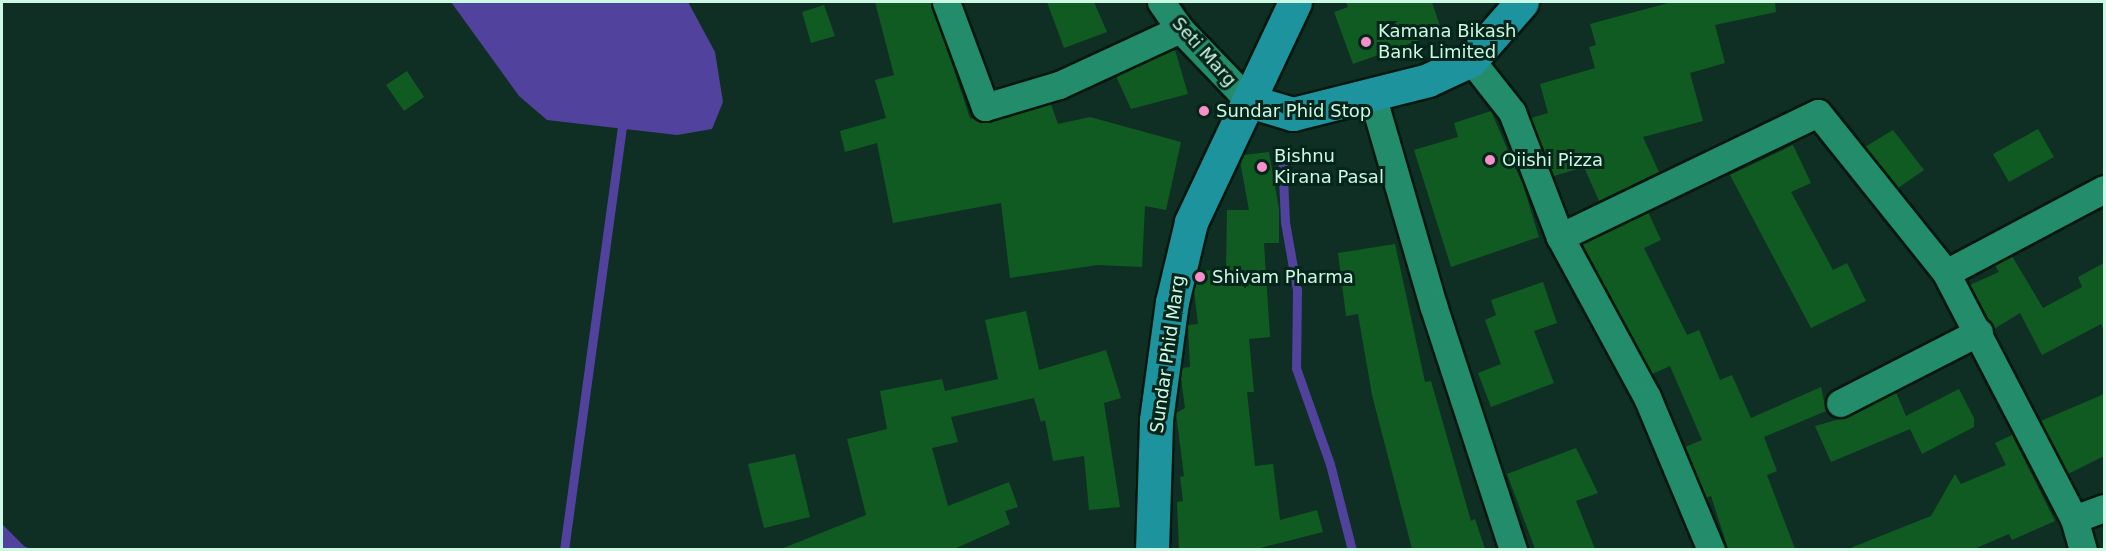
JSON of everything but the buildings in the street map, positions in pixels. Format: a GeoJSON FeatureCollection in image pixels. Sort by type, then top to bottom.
{"type":"FeatureCollection","features":[{"type":"Feature","properties":{"kind":"main road","name":"Sundar Phid Marg"},"geometry":{"type":"LineString","coordinates":[[1152,549],[1156,420],[1172,302],[1191,222],[1296,2]]}},
{"type":"Feature","properties":{"kind":"main road"},"geometry":{"type":"LineString","coordinates":[[1249,101],[1293,114],[1428,80],[1471,60],[1522,2]]}},
{"type":"Feature","properties":{"kind":"street"},"geometry":{"type":"LineString","coordinates":[[946,2],[985,107],[1059,85],[1180,29]]}},
{"type":"Feature","properties":{"kind":"street","name":"Seti Marg"},"geometry":{"type":"LineString","coordinates":[[1161,2],[1180,29],[1249,101]]}},
{"type":"Feature","properties":{"kind":"street"},"geometry":{"type":"LineString","coordinates":[[1471,60],[1512,112],[1560,237],[1647,398],[1711,549]]}},
{"type":"Feature","properties":{"kind":"street"},"geometry":{"type":"LineString","coordinates":[[1372,95],[1433,306],[1513,549]]}},
{"type":"Feature","properties":{"kind":"street"},"geometry":{"type":"LineString","coordinates":[[1560,237],[1818,113],[1946,273],[1979,332],[2074,519],[2083,549]]}},
{"type":"Feature","properties":{"kind":"street"},"geometry":{"type":"LineString","coordinates":[[1946,273],[2104,189]]}},
{"type":"Feature","properties":{"kind":"street"},"geometry":{"type":"LineString","coordinates":[[1840,403],[1979,332]]}},
{"type":"Feature","properties":{"kind":"street"},"geometry":{"type":"LineString","coordinates":[[2074,519],[2104,508]]}},
{"type":"Feature","properties":{"kind":"shaded area"},"geometry":{"type":"Polygon","coordinates":[[[451,2],[688,2],[715,52],[723,102],[712,129],[677,135],[547,120],[519,96],[451,2]]]}},
{"type":"Feature","properties":{"kind":"shaded area"},"geometry":{"type":"Polygon","coordinates":[[[2,524],[24,546],[30,549],[2,549],[2,524]]]}},
{"type":"Feature","properties":{"kind":"waterway"},"geometry":{"type":"LineString","coordinates":[[564,550],[622,126]]}},
{"type":"Feature","properties":{"kind":"waterway"},"geometry":{"type":"LineString","coordinates":[[1282,155],[1285,222],[1297,290],[1296,368],[1330,464],[1352,550]]}},
{"type":"Feature","properties":{"kind":"place","name":"Kamana Bikash Bank Limited"},"geometry":{"type":"Point","coordinates":[1366,42]}},
{"type":"Feature","properties":{"kind":"place","name":"Sundar Phid Stop"},"geometry":{"type":"Point","coordinates":[1204,111]}},
{"type":"Feature","properties":{"kind":"place","name":"Oiishi Pizza"},"geometry":{"type":"Point","coordinates":[1490,160]}},
{"type":"Feature","properties":{"kind":"place","name":"Bishnu Kirana Pasal"},"geometry":{"type":"Point","coordinates":[1262,167]}},
{"type":"Feature","properties":{"kind":"place","name":"Shivam Pharma"},"geometry":{"type":"Point","coordinates":[1200,277]}}]}
